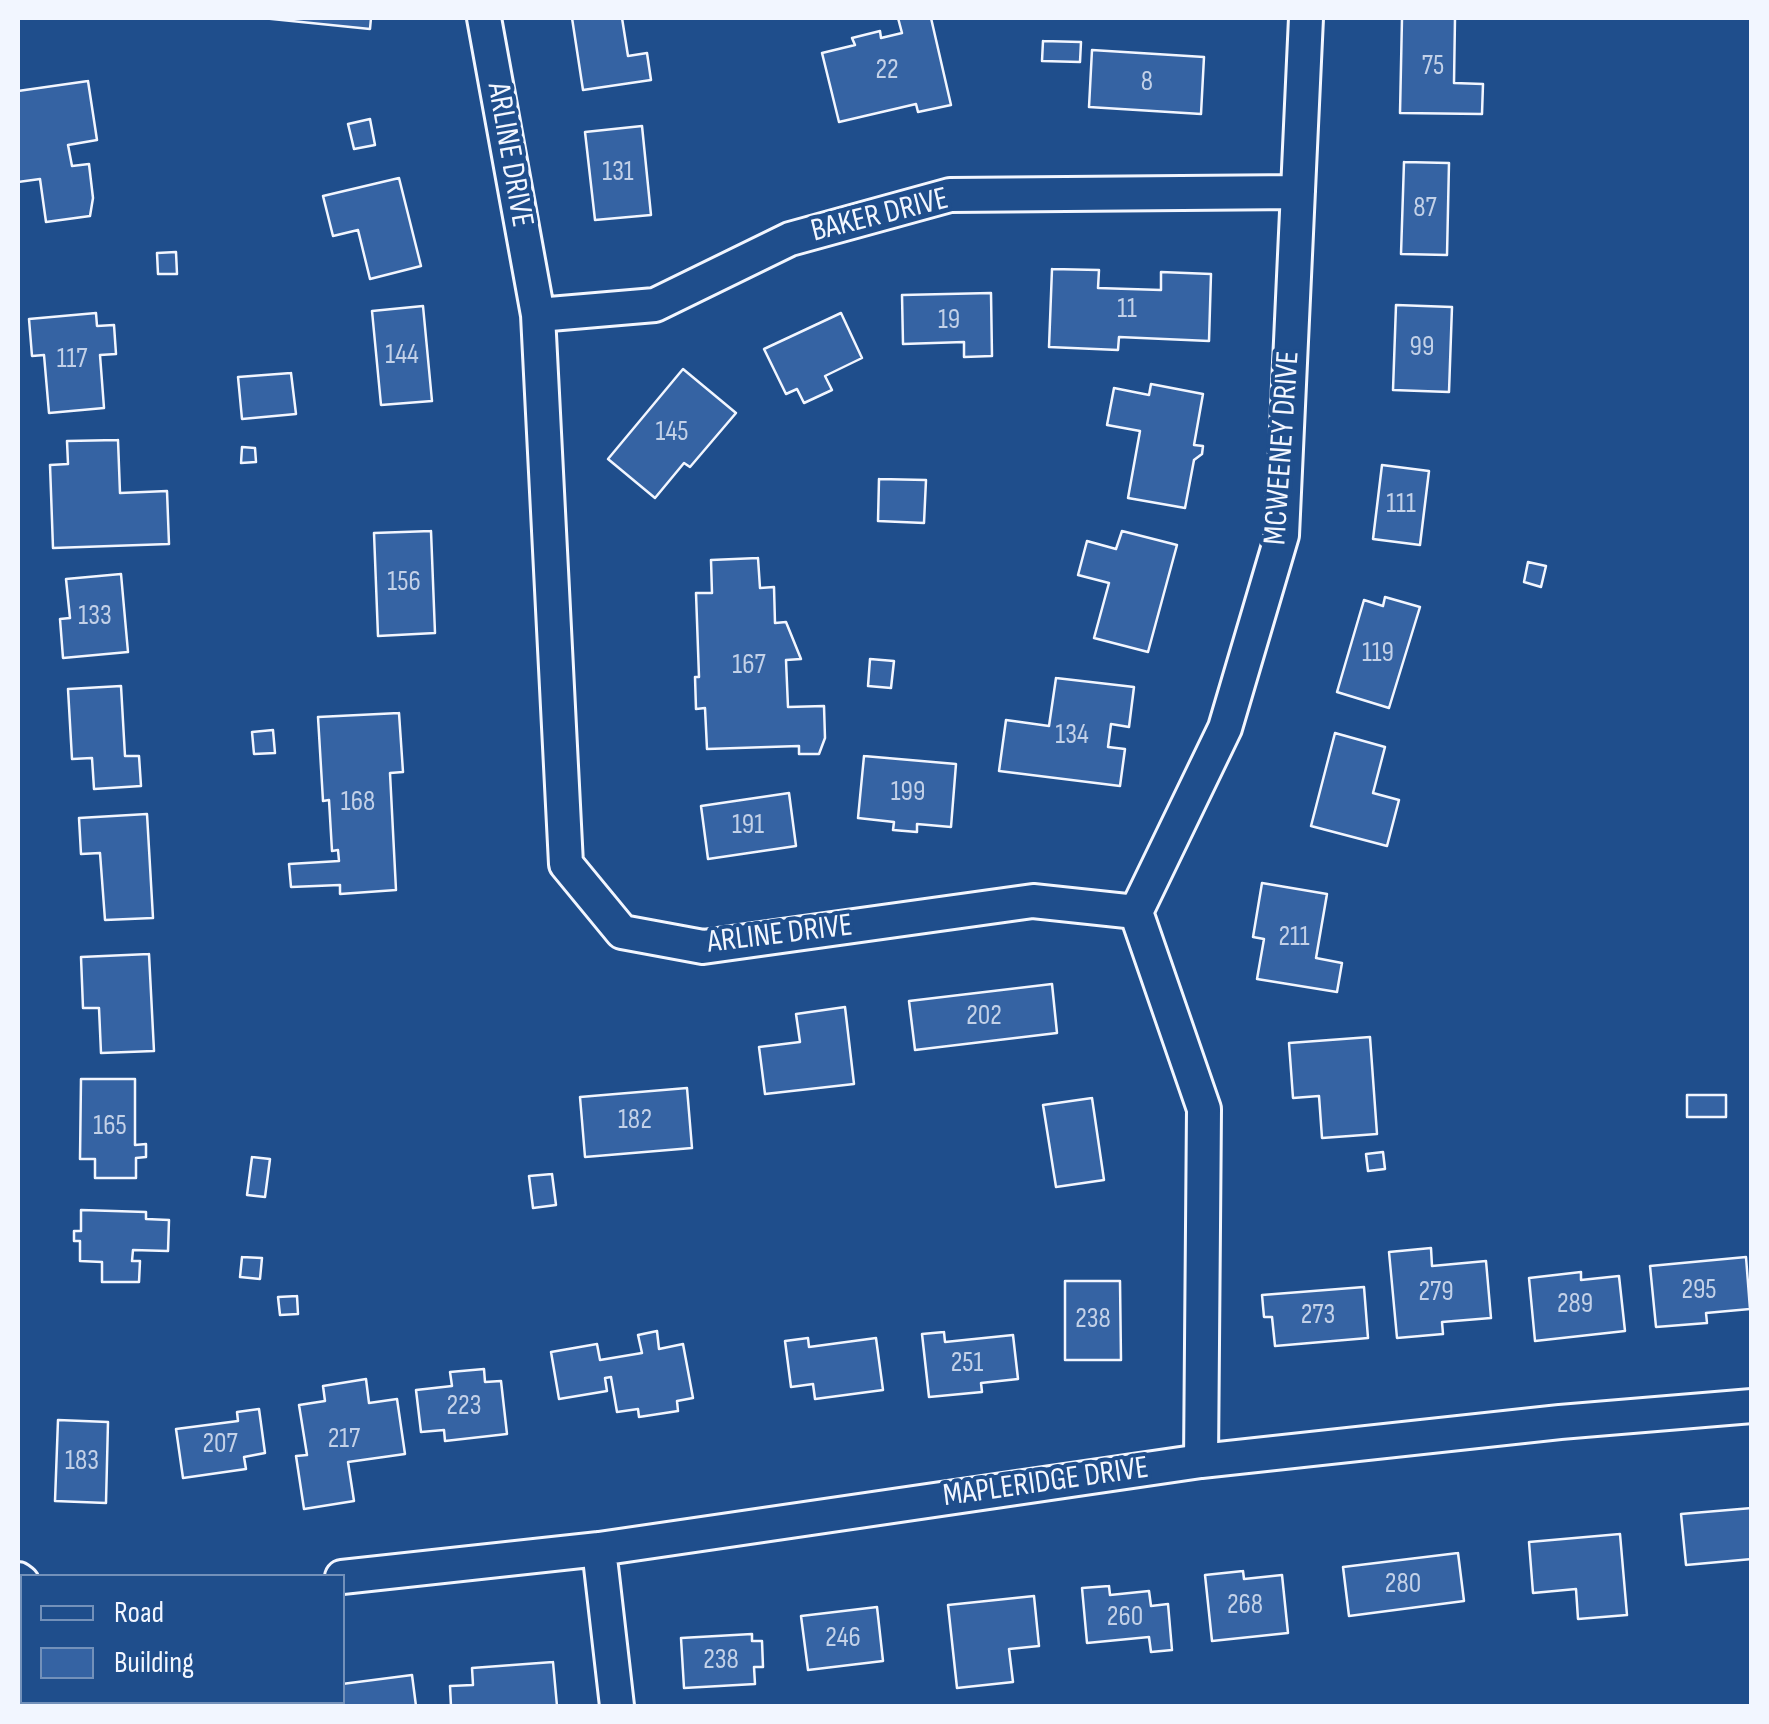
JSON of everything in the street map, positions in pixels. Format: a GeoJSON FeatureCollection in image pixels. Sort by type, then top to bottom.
{"type":"FeatureCollection","features":[{"type":"Feature","properties":{"kind":"street","name":"ARLINE DRIVE"},"geometry":{"type":"LineString","coordinates":[[484,18],[538,315],[566,864],[622,932],[703,947],[1033,901],[1136,912]]}},
{"type":"Feature","properties":{"kind":"street","name":"MCWEENEY DRIVE"},"geometry":{"type":"LineString","coordinates":[[1136,912],[1225,728],[1282,534],[1306,18]]}},
{"type":"Feature","properties":{"kind":"street","name":"BAKER DRIVE"},"geometry":{"type":"LineString","coordinates":[[538,315],[655,305],[790,240],[950,195],[1298,192]]}},
{"type":"Feature","properties":{"kind":"street"},"geometry":{"type":"LineString","coordinates":[[1136,912],[1204,1109],[1201,1461]]}},
{"type":"Feature","properties":{"kind":"street","name":"MAPLERIDGE DRIVE"},"geometry":{"type":"LineString","coordinates":[[345,1577],[599,1549],[1201,1461],[1560,1422],[1752,1406]]}},
{"type":"Feature","properties":{"kind":"street"},"geometry":{"type":"LineString","coordinates":[[599,1549],[617,1706]]}},
{"type":"Feature","properties":{"kind":"building"},"geometry":{"type":"Polygon","coordinates":[[[262,18],[371,18],[370,29],[262,18]]]}},
{"type":"Feature","properties":{"kind":"building"},"geometry":{"type":"Polygon","coordinates":[[[572,18],[622,18],[628,56],[647,53],[651,80],[583,90],[572,18]]]}},
{"type":"Feature","properties":{"kind":"building"},"geometry":{"type":"Polygon","coordinates":[[[898,18],[931,18],[951,105],[918,112],[916,104],[839,122],[822,53],[855,45],[852,38],[880,31],[881,38],[902,33],[898,18]]]}},
{"type":"Feature","properties":{"kind":"building"},"geometry":{"type":"Polygon","coordinates":[[[1402,18],[1455,18],[1454,83],[1483,84],[1482,114],[1400,113],[1402,18]]]}},
{"type":"Feature","properties":{"kind":"building"},"geometry":{"type":"Polygon","coordinates":[[[1043,41],[1081,42],[1080,62],[1042,61],[1043,41]]]}},
{"type":"Feature","properties":{"kind":"building"},"geometry":{"type":"Polygon","coordinates":[[[1092,50],[1204,57],[1201,114],[1089,107],[1092,50]]]}},
{"type":"Feature","properties":{"kind":"building"},"geometry":{"type":"Polygon","coordinates":[[[88,81],[97,140],[68,145],[72,166],[89,164],[93,198],[90,216],[46,222],[40,179],[18,182],[18,91],[88,81]]]}},
{"type":"Feature","properties":{"kind":"building"},"geometry":{"type":"Polygon","coordinates":[[[370,119],[375,145],[354,149],[348,124],[370,119]]]}},
{"type":"Feature","properties":{"kind":"building"},"geometry":{"type":"Polygon","coordinates":[[[642,126],[651,215],[595,220],[585,132],[642,126]]]}},
{"type":"Feature","properties":{"kind":"building"},"geometry":{"type":"Polygon","coordinates":[[[1404,162],[1449,163],[1447,255],[1401,254],[1404,162]]]}},
{"type":"Feature","properties":{"kind":"building"},"geometry":{"type":"Polygon","coordinates":[[[399,178],[421,266],[370,279],[358,230],[333,236],[323,196],[399,178]]]}},
{"type":"Feature","properties":{"kind":"building"},"geometry":{"type":"Polygon","coordinates":[[[176,252],[177,274],[158,274],[157,253],[176,252]]]}},
{"type":"Feature","properties":{"kind":"building"},"geometry":{"type":"Polygon","coordinates":[[[1052,269],[1099,270],[1098,288],[1161,290],[1161,272],[1211,274],[1209,341],[1119,337],[1118,350],[1049,347],[1052,269]]]}},
{"type":"Feature","properties":{"kind":"building"},"geometry":{"type":"Polygon","coordinates":[[[991,293],[992,356],[964,357],[964,342],[903,344],[902,295],[991,293]]]}},
{"type":"Feature","properties":{"kind":"building"},"geometry":{"type":"Polygon","coordinates":[[[1396,305],[1452,307],[1449,392],[1393,390],[1396,305]]]}},
{"type":"Feature","properties":{"kind":"building"},"geometry":{"type":"Polygon","coordinates":[[[423,306],[432,401],[381,405],[372,311],[423,306]]]}},
{"type":"Feature","properties":{"kind":"building"},"geometry":{"type":"Polygon","coordinates":[[[96,313],[97,326],[114,325],[116,354],[100,355],[104,408],[49,413],[44,355],[32,356],[29,319],[96,313]]]}},
{"type":"Feature","properties":{"kind":"building"},"geometry":{"type":"Polygon","coordinates":[[[841,313],[862,358],[825,376],[832,390],[804,403],[797,389],[786,394],[764,349],[841,313]]]}},
{"type":"Feature","properties":{"kind":"building"},"geometry":{"type":"Polygon","coordinates":[[[683,369],[736,413],[690,467],[684,463],[655,498],[608,459],[683,369]]]}},
{"type":"Feature","properties":{"kind":"building"},"geometry":{"type":"Polygon","coordinates":[[[291,373],[296,414],[242,419],[238,377],[291,373]]]}},
{"type":"Feature","properties":{"kind":"building"},"geometry":{"type":"Polygon","coordinates":[[[1151,384],[1203,394],[1194,445],[1203,446],[1202,454],[1194,460],[1185,508],[1128,498],[1140,431],[1107,425],[1114,388],[1149,395],[1151,384]]]}},
{"type":"Feature","properties":{"kind":"building"},"geometry":{"type":"Polygon","coordinates":[[[118,440],[120,493],[167,491],[169,544],[53,548],[50,465],[68,464],[67,441],[118,440]]]}},
{"type":"Feature","properties":{"kind":"building"},"geometry":{"type":"Polygon","coordinates":[[[242,447],[255,448],[256,462],[241,463],[242,447]]]}},
{"type":"Feature","properties":{"kind":"building"},"geometry":{"type":"Polygon","coordinates":[[[1382,465],[1429,471],[1420,545],[1373,539],[1382,465]]]}},
{"type":"Feature","properties":{"kind":"building"},"geometry":{"type":"Polygon","coordinates":[[[879,479],[926,480],[924,523],[878,521],[879,479]]]}},
{"type":"Feature","properties":{"kind":"building"},"geometry":{"type":"Polygon","coordinates":[[[431,531],[435,633],[378,636],[374,533],[431,531]]]}},
{"type":"Feature","properties":{"kind":"building"},"geometry":{"type":"Polygon","coordinates":[[[1122,531],[1177,545],[1148,652],[1094,638],[1109,583],[1078,575],[1087,541],[1116,549],[1122,531]]]}},
{"type":"Feature","properties":{"kind":"building"},"geometry":{"type":"Polygon","coordinates":[[[758,558],[760,588],[774,587],[775,623],[786,622],[801,659],[786,660],[788,707],[824,706],[825,738],[819,754],[799,754],[799,746],[707,749],[705,708],[696,709],[696,593],[712,593],[711,560],[758,558]]]}},
{"type":"Feature","properties":{"kind":"building"},"geometry":{"type":"Polygon","coordinates":[[[1528,562],[1546,566],[1541,587],[1524,582],[1528,562]]]}},
{"type":"Feature","properties":{"kind":"building"},"geometry":{"type":"Polygon","coordinates":[[[121,574],[128,652],[63,658],[60,619],[70,618],[66,579],[121,574]]]}},
{"type":"Feature","properties":{"kind":"building"},"geometry":{"type":"Polygon","coordinates":[[[1385,597],[1420,607],[1389,708],[1337,692],[1364,600],[1383,606],[1385,597]]]}},
{"type":"Feature","properties":{"kind":"building"},"geometry":{"type":"Polygon","coordinates":[[[870,659],[894,661],[891,688],[868,686],[870,659]]]}},
{"type":"Feature","properties":{"kind":"building"},"geometry":{"type":"Polygon","coordinates":[[[1056,678],[1134,687],[1129,727],[1111,724],[1108,747],[1125,749],[1120,786],[999,771],[1006,720],[1049,726],[1056,678]]]}},
{"type":"Feature","properties":{"kind":"building"},"geometry":{"type":"Polygon","coordinates":[[[121,686],[125,756],[139,756],[141,786],[94,789],[92,758],[72,759],[68,689],[121,686]]]}},
{"type":"Feature","properties":{"kind":"building"},"geometry":{"type":"Polygon","coordinates":[[[399,713],[403,772],[390,773],[396,890],[340,894],[340,885],[291,887],[289,864],[339,861],[338,850],[332,851],[329,800],[323,801],[318,717],[399,713]]]}},
{"type":"Feature","properties":{"kind":"building"},"geometry":{"type":"Polygon","coordinates":[[[273,730],[275,753],[254,754],[252,732],[273,730]]]}},
{"type":"Feature","properties":{"kind":"building"},"geometry":{"type":"Polygon","coordinates":[[[1335,733],[1385,747],[1373,793],[1399,800],[1387,846],[1311,826],[1335,733]]]}},
{"type":"Feature","properties":{"kind":"building"},"geometry":{"type":"Polygon","coordinates":[[[864,756],[956,764],[951,827],[917,824],[917,832],[893,830],[894,822],[858,818],[864,756]]]}},
{"type":"Feature","properties":{"kind":"building"},"geometry":{"type":"Polygon","coordinates":[[[789,793],[796,846],[708,859],[701,806],[789,793]]]}},
{"type":"Feature","properties":{"kind":"building"},"geometry":{"type":"Polygon","coordinates":[[[147,814],[153,918],[105,920],[100,853],[81,854],[79,818],[147,814]]]}},
{"type":"Feature","properties":{"kind":"building"},"geometry":{"type":"Polygon","coordinates":[[[1262,883],[1327,894],[1316,958],[1342,963],[1337,992],[1257,979],[1264,939],[1253,937],[1262,883]]]}},
{"type":"Feature","properties":{"kind":"building"},"geometry":{"type":"Polygon","coordinates":[[[149,954],[154,1051],[101,1053],[99,1008],[83,1008],[81,957],[149,954]]]}},
{"type":"Feature","properties":{"kind":"building"},"geometry":{"type":"Polygon","coordinates":[[[1052,984],[1057,1033],[915,1050],[909,1001],[1052,984]]]}},
{"type":"Feature","properties":{"kind":"building"},"geometry":{"type":"Polygon","coordinates":[[[845,1007],[854,1084],[765,1094],[759,1047],[800,1042],[796,1014],[845,1007]]]}},
{"type":"Feature","properties":{"kind":"building"},"geometry":{"type":"Polygon","coordinates":[[[1370,1037],[1377,1134],[1322,1138],[1319,1096],[1293,1098],[1289,1043],[1370,1037]]]}},
{"type":"Feature","properties":{"kind":"building"},"geometry":{"type":"Polygon","coordinates":[[[81,1079],[135,1079],[135,1145],[146,1144],[146,1157],[136,1158],[136,1178],[95,1178],[95,1159],[80,1159],[81,1079]]]}},
{"type":"Feature","properties":{"kind":"building"},"geometry":{"type":"Polygon","coordinates":[[[687,1088],[692,1148],[585,1157],[580,1097],[687,1088]]]}},
{"type":"Feature","properties":{"kind":"building"},"geometry":{"type":"Polygon","coordinates":[[[1687,1095],[1726,1095],[1726,1117],[1687,1117],[1687,1095]]]}},
{"type":"Feature","properties":{"kind":"building"},"geometry":{"type":"Polygon","coordinates":[[[1092,1098],[1104,1180],[1056,1187],[1043,1105],[1092,1098]]]}},
{"type":"Feature","properties":{"kind":"building"},"geometry":{"type":"Polygon","coordinates":[[[1383,1152],[1385,1169],[1368,1171],[1366,1154],[1383,1152]]]}},
{"type":"Feature","properties":{"kind":"building"},"geometry":{"type":"Polygon","coordinates":[[[252,1157],[270,1159],[265,1197],[247,1195],[252,1157]]]}},
{"type":"Feature","properties":{"kind":"building"},"geometry":{"type":"Polygon","coordinates":[[[552,1174],[556,1205],[533,1208],[529,1176],[552,1174]]]}},
{"type":"Feature","properties":{"kind":"building"},"geometry":{"type":"Polygon","coordinates":[[[81,1210],[146,1212],[146,1219],[169,1220],[168,1251],[133,1250],[132,1261],[140,1261],[139,1282],[102,1282],[102,1262],[80,1261],[80,1241],[74,1241],[74,1231],[81,1231],[81,1210]]]}},
{"type":"Feature","properties":{"kind":"building"},"geometry":{"type":"Polygon","coordinates":[[[1431,1248],[1432,1266],[1486,1261],[1491,1318],[1442,1322],[1443,1334],[1397,1338],[1389,1252],[1431,1248]]]}},
{"type":"Feature","properties":{"kind":"building"},"geometry":{"type":"Polygon","coordinates":[[[242,1257],[262,1258],[260,1279],[240,1277],[242,1257]]]}},
{"type":"Feature","properties":{"kind":"building"},"geometry":{"type":"Polygon","coordinates":[[[1746,1257],[1750,1309],[1706,1313],[1707,1323],[1656,1327],[1650,1266],[1746,1257]]]}},
{"type":"Feature","properties":{"kind":"building"},"geometry":{"type":"Polygon","coordinates":[[[1581,1272],[1581,1280],[1619,1276],[1625,1331],[1535,1341],[1529,1278],[1581,1272]]]}},
{"type":"Feature","properties":{"kind":"building"},"geometry":{"type":"Polygon","coordinates":[[[1065,1281],[1120,1281],[1121,1360],[1065,1360],[1065,1281]]]}},
{"type":"Feature","properties":{"kind":"building"},"geometry":{"type":"Polygon","coordinates":[[[1364,1287],[1368,1338],[1275,1346],[1272,1317],[1264,1317],[1262,1295],[1364,1287]]]}},
{"type":"Feature","properties":{"kind":"building"},"geometry":{"type":"Polygon","coordinates":[[[297,1296],[298,1314],[280,1315],[278,1297],[297,1296]]]}},
{"type":"Feature","properties":{"kind":"building"},"geometry":{"type":"Polygon","coordinates":[[[657,1331],[659,1349],[683,1344],[693,1398],[677,1401],[678,1411],[639,1417],[638,1409],[617,1412],[611,1377],[605,1378],[607,1391],[559,1399],[551,1352],[597,1344],[600,1360],[642,1353],[638,1335],[657,1331]]]}},
{"type":"Feature","properties":{"kind":"building"},"geometry":{"type":"Polygon","coordinates":[[[944,1332],[945,1342],[1013,1335],[1018,1379],[981,1383],[982,1392],[929,1397],[922,1334],[944,1332]]]}},
{"type":"Feature","properties":{"kind":"building"},"geometry":{"type":"Polygon","coordinates":[[[808,1338],[809,1347],[876,1338],[883,1390],[815,1399],[813,1384],[791,1387],[785,1341],[808,1338]]]}},
{"type":"Feature","properties":{"kind":"building"},"geometry":{"type":"Polygon","coordinates":[[[484,1369],[485,1382],[501,1381],[507,1434],[445,1441],[444,1430],[421,1432],[416,1390],[452,1386],[450,1372],[484,1369]]]}},
{"type":"Feature","properties":{"kind":"building"},"geometry":{"type":"Polygon","coordinates":[[[366,1379],[369,1403],[397,1399],[405,1454],[348,1462],[354,1501],[304,1509],[296,1456],[307,1455],[299,1405],[325,1401],[323,1386],[366,1379]]]}},
{"type":"Feature","properties":{"kind":"building"},"geometry":{"type":"Polygon","coordinates":[[[259,1409],[265,1453],[244,1457],[246,1469],[183,1478],[176,1429],[238,1421],[237,1412],[259,1409]]]}},
{"type":"Feature","properties":{"kind":"building"},"geometry":{"type":"Polygon","coordinates":[[[58,1420],[108,1422],[106,1503],[55,1501],[58,1420]]]}},
{"type":"Feature","properties":{"kind":"building"},"geometry":{"type":"Polygon","coordinates":[[[1752,1508],[1752,1559],[1686,1565],[1681,1514],[1752,1508]]]}},
{"type":"Feature","properties":{"kind":"building"},"geometry":{"type":"Polygon","coordinates":[[[1620,1534],[1627,1615],[1578,1619],[1576,1589],[1533,1593],[1529,1542],[1620,1534]]]}},
{"type":"Feature","properties":{"kind":"building"},"geometry":{"type":"Polygon","coordinates":[[[1458,1553],[1464,1601],[1349,1616],[1343,1567],[1458,1553]]]}},
{"type":"Feature","properties":{"kind":"building"},"geometry":{"type":"Polygon","coordinates":[[[1243,1571],[1244,1579],[1282,1575],[1288,1633],[1212,1641],[1205,1575],[1243,1571]]]}},
{"type":"Feature","properties":{"kind":"building"},"geometry":{"type":"Polygon","coordinates":[[[1109,1586],[1110,1595],[1149,1591],[1151,1606],[1168,1604],[1172,1650],[1151,1652],[1149,1637],[1087,1643],[1082,1588],[1109,1586]]]}},
{"type":"Feature","properties":{"kind":"building"},"geometry":{"type":"Polygon","coordinates":[[[1034,1596],[1039,1646],[1009,1649],[1013,1682],[957,1688],[948,1605],[1034,1596]]]}},
{"type":"Feature","properties":{"kind":"building"},"geometry":{"type":"Polygon","coordinates":[[[877,1607],[883,1661],[808,1670],[801,1616],[877,1607]]]}},
{"type":"Feature","properties":{"kind":"building"},"geometry":{"type":"Polygon","coordinates":[[[752,1634],[752,1641],[762,1641],[763,1667],[754,1667],[755,1684],[684,1688],[681,1638],[752,1634]]]}},
{"type":"Feature","properties":{"kind":"building"},"geometry":{"type":"Polygon","coordinates":[[[553,1662],[557,1706],[451,1706],[450,1686],[473,1685],[472,1668],[553,1662]]]}},
{"type":"Feature","properties":{"kind":"building"},"geometry":{"type":"Polygon","coordinates":[[[412,1675],[416,1706],[327,1706],[345,1704],[345,1684],[412,1675]]]}},
{"type":"Feature","properties":{"kind":"building"},"geometry":{"type":"Polygon","coordinates":[[[212,1704],[291,1704],[291,1706],[212,1704]]]}}]}
